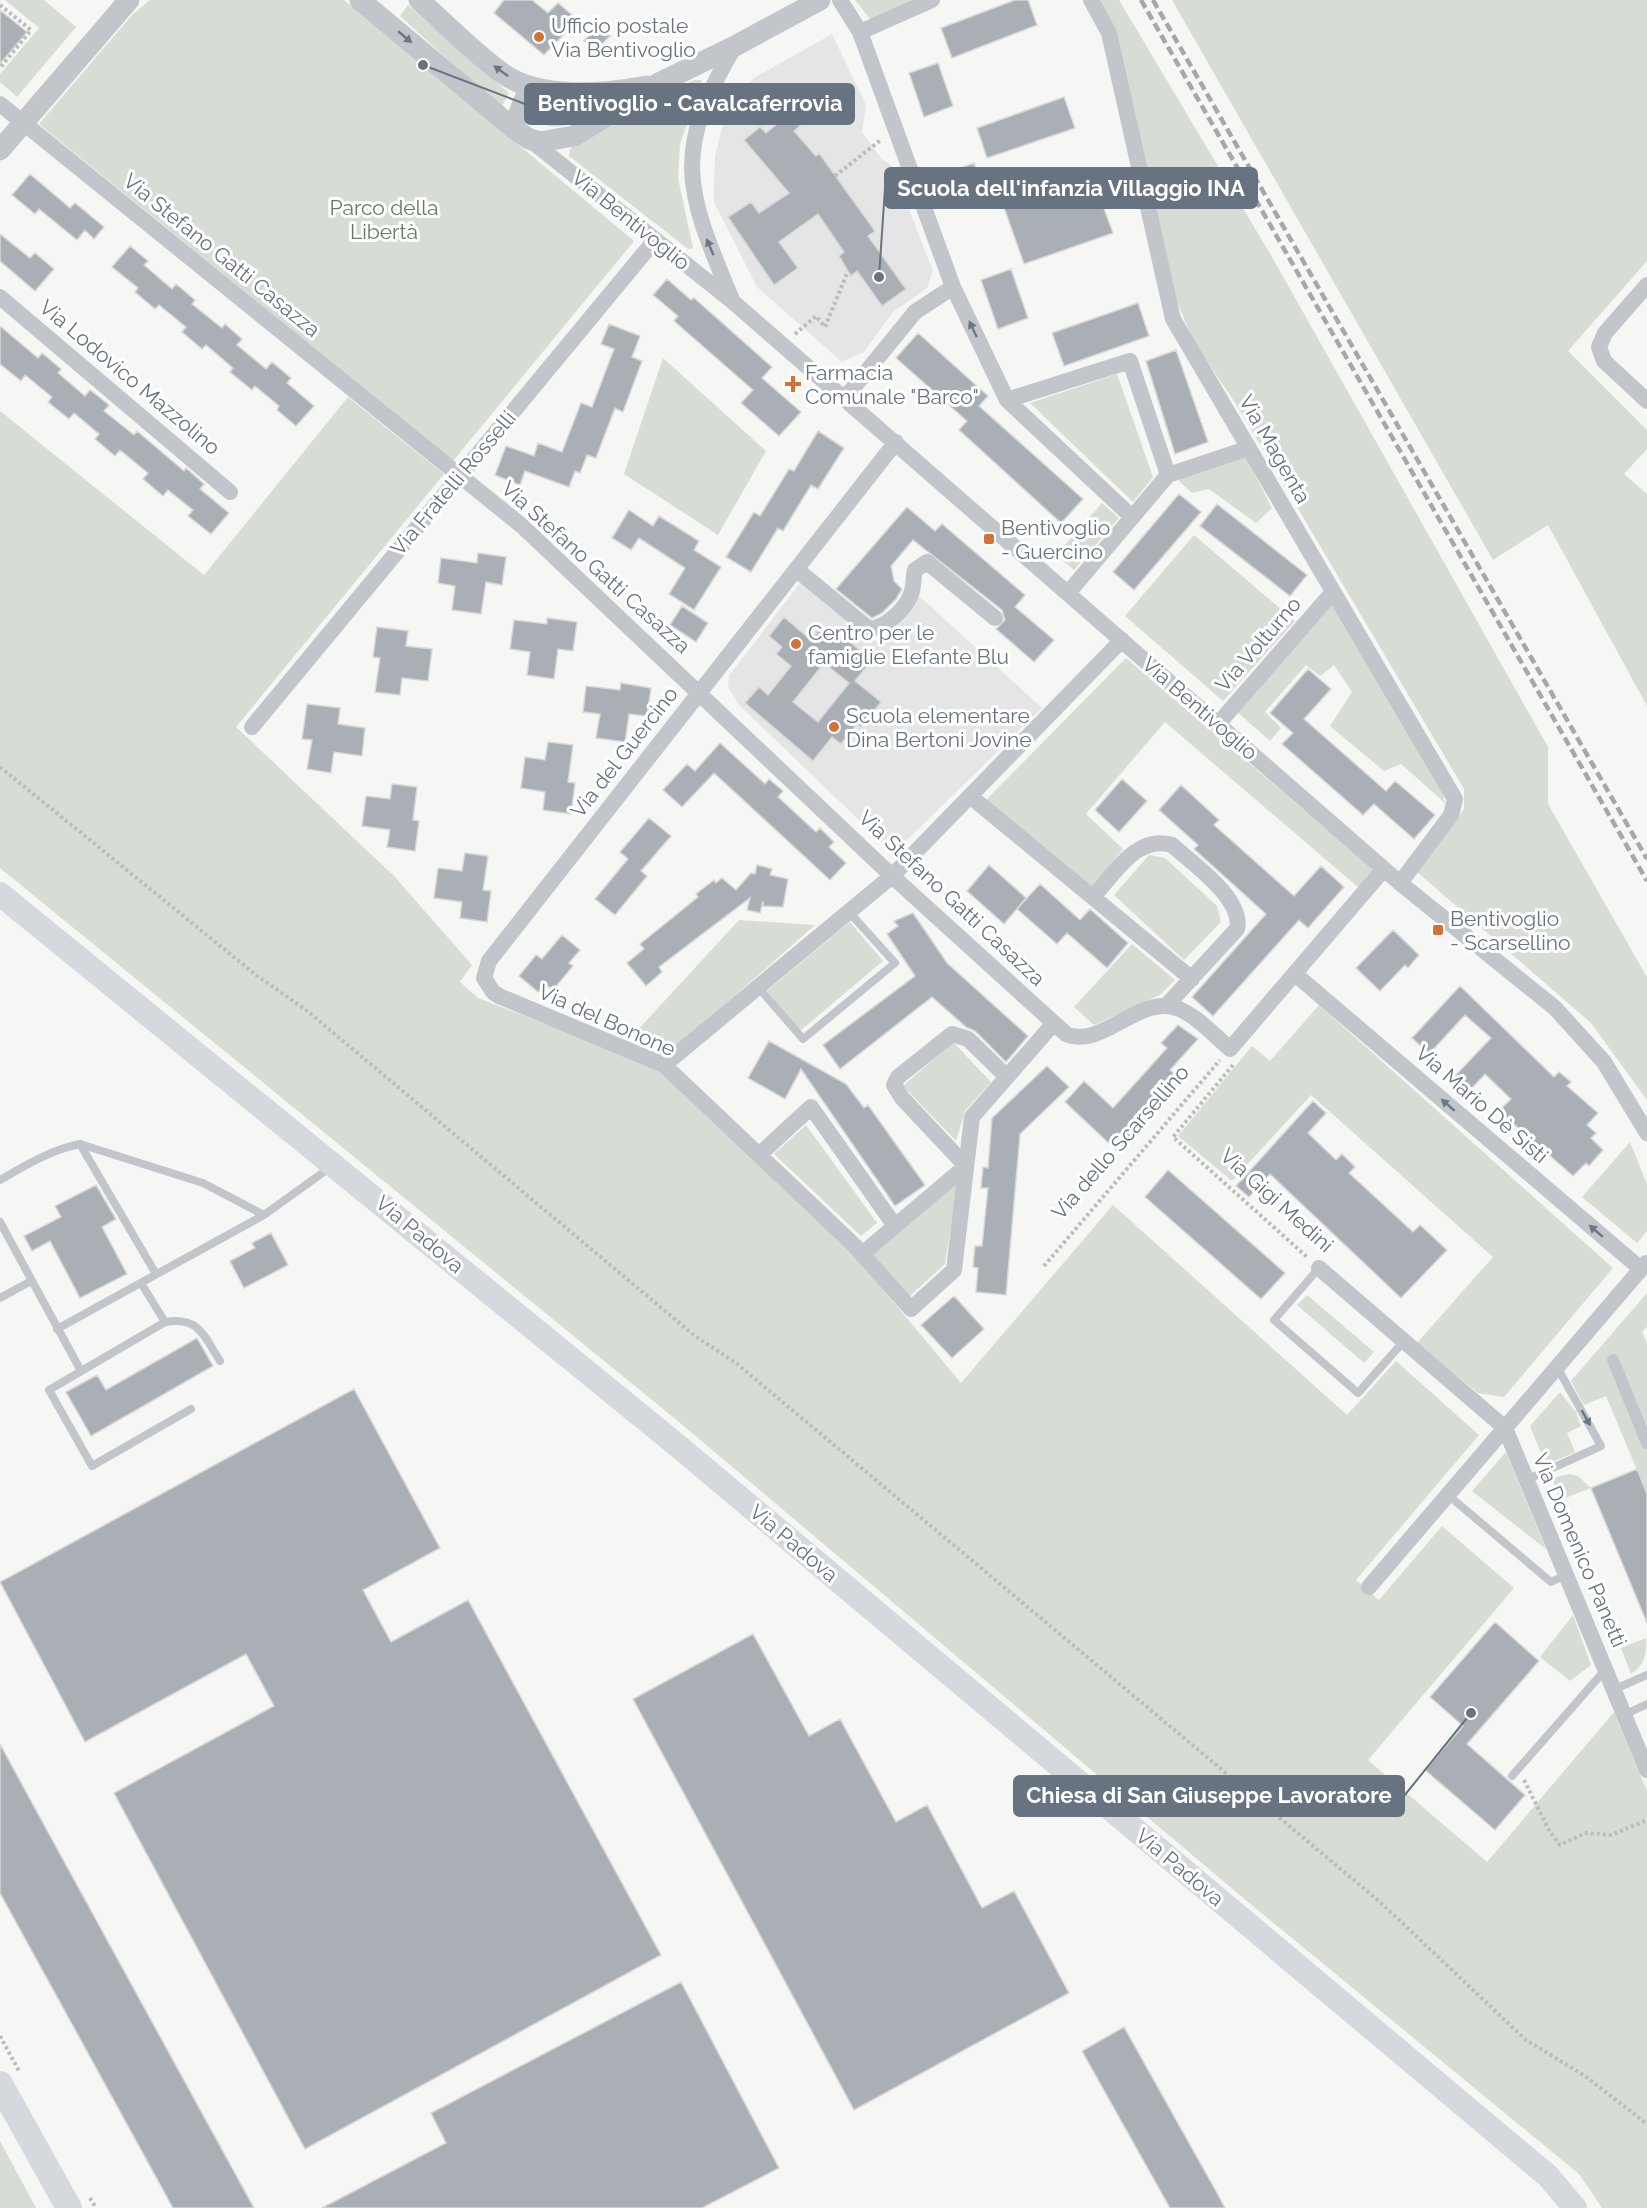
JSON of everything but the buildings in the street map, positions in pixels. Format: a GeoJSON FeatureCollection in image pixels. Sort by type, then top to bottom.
{"type":"FeatureCollection","features":[{"type":"Feature","properties":{"kind":"main road","name":"Via Padova"},"geometry":{"type":"LineString","coordinates":[[0,894],[335,1164],[952,1675],[1511,2144],[1548,2176],[1575,2208]]}},
{"type":"Feature","properties":{"kind":"main road"},"geometry":{"type":"LineString","coordinates":[[0,2084],[69,2208]]}},
{"type":"Feature","properties":{"kind":"street"},"geometry":{"type":"LineString","coordinates":[[0,150],[129,0]]}},
{"type":"Feature","properties":{"kind":"street","name":"Via Bentivoglio"},"geometry":{"type":"LineString","coordinates":[[360,0],[521,133],[732,301],[1400,883],[1555,1008],[1604,1062],[1647,1133]]}},
{"type":"Feature","properties":{"kind":"street"},"geometry":{"type":"LineString","coordinates":[[419,0],[504,75],[530,86],[556,92],[606,92],[659,83],[735,46],[816,2]]}},
{"type":"Feature","properties":{"kind":"street"},"geometry":{"type":"LineString","coordinates":[[840,0],[860,32],[953,287],[1007,400],[1132,517]]}},
{"type":"Feature","properties":{"kind":"street"},"geometry":{"type":"LineString","coordinates":[[860,32],[932,0]]}},
{"type":"Feature","properties":{"kind":"street","name":"Via Magenta"},"geometry":{"type":"LineString","coordinates":[[1091,0],[1109,33],[1173,319],[1455,799],[1451,815],[1400,883]]}},
{"type":"Feature","properties":{"kind":"street","name":"Via Bentivoglio"},"geometry":{"type":"LineString","coordinates":[[732,301],[701,225],[693,198],[689,168],[701,113],[735,46]]}},
{"type":"Feature","properties":{"kind":"street","name":"Via Bentivoglio"},"geometry":{"type":"LineString","coordinates":[[521,133],[548,141],[574,136],[659,83]]}},
{"type":"Feature","properties":{"kind":"street"},"geometry":{"type":"LineString","coordinates":[[521,133],[530,86]]}},
{"type":"Feature","properties":{"kind":"street","name":"Via Stefano Gatti Casazza"},"geometry":{"type":"LineString","coordinates":[[0,104],[522,526],[892,876],[1054,1023]]}},
{"type":"Feature","properties":{"kind":"street","name":"Via Fratelli Rosselli"},"geometry":{"type":"LineString","coordinates":[[252,727],[655,240]]}},
{"type":"Feature","properties":{"kind":"street"},"geometry":{"type":"LineString","coordinates":[[1647,285],[1608,329],[1601,340],[1600,354],[1613,370],[1647,401]]}},
{"type":"Feature","properties":{"kind":"street"},"geometry":{"type":"LineString","coordinates":[[845,398],[915,312],[953,287]]}},
{"type":"Feature","properties":{"kind":"street","name":"Via Lodovico Mazzolino"},"geometry":{"type":"LineString","coordinates":[[0,297],[230,492]]}},
{"type":"Feature","properties":{"kind":"street"},"geometry":{"type":"LineString","coordinates":[[1007,400],[1130,361],[1168,475]]}},
{"type":"Feature","properties":{"kind":"street","name":"Via del Guercino"},"geometry":{"type":"LineString","coordinates":[[513,1002],[493,992],[484,978],[489,961],[896,442]]}},
{"type":"Feature","properties":{"kind":"street"},"geometry":{"type":"LineString","coordinates":[[1068,593],[1168,475],[1249,448]]}},
{"type":"Feature","properties":{"kind":"street"},"geometry":{"type":"LineString","coordinates":[[796,569],[869,629],[878,629],[888,622],[911,595],[915,570],[927,562],[995,618]]}},
{"type":"Feature","properties":{"kind":"street","name":"Via Volturno"},"geometry":{"type":"LineString","coordinates":[[1218,724],[1332,593]]}},
{"type":"Feature","properties":{"kind":"street"},"geometry":{"type":"LineString","coordinates":[[664,1065],[892,876],[1122,640]]}},
{"type":"Feature","properties":{"kind":"street"},"geometry":{"type":"LineString","coordinates":[[970,796],[1192,979]]}},
{"type":"Feature","properties":{"kind":"street"},"geometry":{"type":"LineString","coordinates":[[1093,897],[1142,845],[1162,842],[1172,845],[1224,892],[1232,903],[1239,921],[1232,936],[1166,1006]]}},
{"type":"Feature","properties":{"kind":"street"},"geometry":{"type":"LineString","coordinates":[[862,1254],[966,1166],[972,1117],[1054,1023],[1066,1034],[1083,1038],[1139,1012],[1166,1006],[1180,1009],[1232,1056],[1295,974],[1384,869]]}},
{"type":"Feature","properties":{"kind":"street","name":"Via Mario Dè Sisti"},"geometry":{"type":"LineString","coordinates":[[1295,974],[1644,1266]]}},
{"type":"Feature","properties":{"kind":"street","name":"Via del Bonone"},"geometry":{"type":"LineString","coordinates":[[513,1002],[664,1065],[862,1254],[911,1309],[954,1270],[966,1166]]}},
{"type":"Feature","properties":{"kind":"street"},"geometry":{"type":"LineString","coordinates":[[966,1166],[902,1098],[894,1084],[898,1077],[952,1034],[968,1039],[1007,1077]]}},
{"type":"Feature","properties":{"kind":"street"},"geometry":{"type":"LineString","coordinates":[[759,1155],[811,1107],[895,1226]]}},
{"type":"Feature","properties":{"kind":"street"},"geometry":{"type":"LineString","coordinates":[[1368,1587],[1644,1266]]}},
{"type":"Feature","properties":{"kind":"street","name":"Via Gigi Medini"},"geometry":{"type":"LineString","coordinates":[[1319,1268],[1505,1428]]}},
{"type":"Feature","properties":{"kind":"street"},"geometry":{"type":"LineString","coordinates":[[1613,1360],[1647,1443]]}},
{"type":"Feature","properties":{"kind":"street","name":"Via Domenico Panetti"},"geometry":{"type":"LineString","coordinates":[[1505,1428],[1647,1770]]}},
{"type":"Feature","properties":{"kind":"lane"},"geometry":{"type":"LineString","coordinates":[[758,987],[803,1039],[895,963],[849,912]]}},
{"type":"Feature","properties":{"kind":"lane"},"geometry":{"type":"LineString","coordinates":[[0,1180],[41,1156],[60,1148],[80,1144],[203,1183],[264,1215]]}},
{"type":"Feature","properties":{"kind":"lane"},"geometry":{"type":"LineString","coordinates":[[80,1144],[156,1274]]}},
{"type":"Feature","properties":{"kind":"lane"},"geometry":{"type":"LineString","coordinates":[[57,1329],[264,1215],[335,1164]]}},
{"type":"Feature","properties":{"kind":"lane"},"geometry":{"type":"LineString","coordinates":[[0,1222],[81,1371]]}},
{"type":"Feature","properties":{"kind":"lane"},"geometry":{"type":"LineString","coordinates":[[1319,1268],[1274,1320],[1358,1393],[1404,1341]]}},
{"type":"Feature","properties":{"kind":"lane"},"geometry":{"type":"LineString","coordinates":[[0,1298],[31,1281]]}},
{"type":"Feature","properties":{"kind":"lane"},"geometry":{"type":"LineString","coordinates":[[141,1283],[165,1322]]}},
{"type":"Feature","properties":{"kind":"lane"},"geometry":{"type":"LineString","coordinates":[[191,1409],[93,1466],[49,1390],[165,1322],[181,1319],[197,1325],[220,1361]]}},
{"type":"Feature","properties":{"kind":"lane"},"geometry":{"type":"LineString","coordinates":[[1526,1480],[1601,1446],[1557,1366]]}},
{"type":"Feature","properties":{"kind":"lane"},"geometry":{"type":"LineString","coordinates":[[1448,1495],[1551,1582],[1566,1575]]}},
{"type":"Feature","properties":{"kind":"lane"},"geometry":{"type":"LineString","coordinates":[[1512,1776],[1605,1670]]}},
{"type":"Feature","properties":{"kind":"lane"},"geometry":{"type":"LineString","coordinates":[[1613,1690],[1647,1675]]}},
{"type":"Feature","properties":{"kind":"lane"},"geometry":{"type":"LineString","coordinates":[[1624,1714],[1647,1704]]}},
{"type":"Feature","properties":{"kind":"path"},"geometry":{"type":"LineString","coordinates":[[0,5],[31,30],[0,69]]}},
{"type":"Feature","properties":{"kind":"path"},"geometry":{"type":"LineString","coordinates":[[835,176],[896,129]]}},
{"type":"Feature","properties":{"kind":"path"},"geometry":{"type":"LineString","coordinates":[[783,345],[816,316],[825,327],[848,271]]}},
{"type":"Feature","properties":{"kind":"path"},"geometry":{"type":"LineString","coordinates":[[0,767],[256,975],[315,1018],[694,1336],[736,1363],[1057,1630],[1380,1902],[1526,2040],[1584,2076],[1647,2124]]}},
{"type":"Feature","properties":{"kind":"path","name":"Via dello Scarsellino"},"geometry":{"type":"LineString","coordinates":[[1044,1266],[1232,1056]]}},
{"type":"Feature","properties":{"kind":"path","name":"Via Gigi Medini"},"geometry":{"type":"LineString","coordinates":[[1232,1056],[1173,1137],[1319,1268]]}},
{"type":"Feature","properties":{"kind":"path"},"geometry":{"type":"LineString","coordinates":[[1519,1768],[1550,1832],[1560,1845],[1586,1833],[1611,1835],[1647,1820]]}},
{"type":"Feature","properties":{"kind":"shaded area"},"geometry":{"type":"Polygon","coordinates":[[[832,34],[866,105],[862,132],[881,158],[892,166],[933,271],[927,288],[893,312],[864,352],[842,362],[757,287],[714,202],[715,157],[721,131],[728,111],[743,87],[754,78],[832,34]]]}},
{"type":"Feature","properties":{"kind":"shaded area"},"geometry":{"type":"Polygon","coordinates":[[[801,582],[880,644],[919,596],[1042,708],[903,844],[887,847],[739,705],[728,687],[729,676],[801,582]]]}},
{"type":"Feature","properties":{"kind":"green space"},"geometry":{"type":"Polygon","coordinates":[[[5,0],[44,0],[76,27],[17,97],[0,82],[0,74],[39,28],[5,0]]]}},
{"type":"Feature","properties":{"kind":"green space","name":"Parco della Libertà"},"geometry":{"type":"Polygon","coordinates":[[[150,0],[344,0],[634,241],[453,461],[39,124],[132,15],[150,0]]]}},
{"type":"Feature","properties":{"kind":"green space"},"geometry":{"type":"Polygon","coordinates":[[[855,0],[916,0],[871,20],[855,0]]]}},
{"type":"Feature","properties":{"kind":"green space"},"geometry":{"type":"Polygon","coordinates":[[[1100,0],[1119,0],[1272,257],[1548,747],[1548,804],[1647,977],[1647,1100],[1591,1023],[1417,872],[1464,809],[1464,789],[1236,404],[1194,342],[1175,297],[1100,0]]]}},
{"type":"Feature","properties":{"kind":"green space"},"geometry":{"type":"Polygon","coordinates":[[[1172,0],[1647,0],[1647,261],[1568,351],[1647,430],[1647,449],[1624,474],[1647,494],[1647,706],[1548,525],[1493,560],[1172,0]]]}},
{"type":"Feature","properties":{"kind":"green space"},"geometry":{"type":"Polygon","coordinates":[[[408,5],[509,93],[501,108],[400,16],[408,5]]]}},
{"type":"Feature","properties":{"kind":"green space"},"geometry":{"type":"Polygon","coordinates":[[[694,80],[702,80],[680,144],[678,178],[693,248],[688,249],[569,156],[570,149],[580,141],[694,80]]]}},
{"type":"Feature","properties":{"kind":"green space"},"geometry":{"type":"Polygon","coordinates":[[[552,99],[598,102],[602,109],[566,125],[548,126],[533,113],[535,106],[552,99]]]}},
{"type":"Feature","properties":{"kind":"green space"},"geometry":{"type":"Polygon","coordinates":[[[663,358],[766,451],[718,535],[624,474],[663,358]]]}},
{"type":"Feature","properties":{"kind":"green space"},"geometry":{"type":"Polygon","coordinates":[[[1117,374],[1153,477],[1133,502],[1030,403],[1117,374]]]}},
{"type":"Feature","properties":{"kind":"green space"},"geometry":{"type":"Polygon","coordinates":[[[348,397],[444,474],[236,727],[394,876],[472,965],[460,982],[478,998],[660,1068],[856,1257],[961,1383],[1113,1205],[1347,1415],[1396,1361],[1479,1435],[1356,1580],[1379,1600],[1442,1526],[1514,1588],[1368,1760],[1487,1862],[1614,1712],[1647,1791],[1647,2208],[1602,2208],[1579,2174],[1242,1897],[679,1422],[0,868],[0,411],[204,575],[348,397]]]}},
{"type":"Feature","properties":{"kind":"green space"},"geometry":{"type":"Polygon","coordinates":[[[1245,455],[1272,508],[1256,523],[1209,489],[1192,493],[1175,477],[1245,455]]]}},
{"type":"Feature","properties":{"kind":"green space"},"geometry":{"type":"Polygon","coordinates":[[[1102,503],[1119,518],[1074,570],[1056,555],[1102,503]]]}},
{"type":"Feature","properties":{"kind":"green space"},"geometry":{"type":"Polygon","coordinates":[[[1194,535],[1295,621],[1223,701],[1125,616],[1194,535]]]}},
{"type":"Feature","properties":{"kind":"green space"},"geometry":{"type":"Polygon","coordinates":[[[1332,605],[1442,790],[1445,803],[1401,764],[1384,771],[1330,726],[1352,692],[1334,665],[1320,676],[1306,665],[1265,712],[1281,728],[1270,741],[1236,711],[1332,605]]]}},
{"type":"Feature","properties":{"kind":"green space"},"geometry":{"type":"Polygon","coordinates":[[[1126,658],[1374,870],[1359,888],[1165,722],[1086,814],[1123,849],[1092,887],[986,800],[1126,658]]]}},
{"type":"Feature","properties":{"kind":"green space"},"geometry":{"type":"Polygon","coordinates":[[[1149,855],[1165,858],[1217,906],[1221,922],[1184,960],[1114,895],[1149,855]]]}},
{"type":"Feature","properties":{"kind":"green space"},"geometry":{"type":"Polygon","coordinates":[[[739,920],[815,925],[673,1050],[634,1034],[739,920]]]}},
{"type":"Feature","properties":{"kind":"green space"},"geometry":{"type":"Polygon","coordinates":[[[850,922],[883,961],[800,1031],[767,991],[850,922]]]}},
{"type":"Feature","properties":{"kind":"green space"},"geometry":{"type":"Polygon","coordinates":[[[1132,944],[1175,980],[1160,995],[1094,1025],[1074,1007],[1132,944]]]}},
{"type":"Feature","properties":{"kind":"green space"},"geometry":{"type":"Polygon","coordinates":[[[1319,1005],[1613,1268],[1504,1397],[1478,1393],[1417,1343],[1493,1257],[1311,1095],[1232,1181],[1178,1136],[1252,1046],[1270,1061],[1319,1005]]]}},
{"type":"Feature","properties":{"kind":"green space"},"geometry":{"type":"Polygon","coordinates":[[[953,1042],[991,1082],[965,1111],[956,1141],[903,1086],[953,1042]]]}},
{"type":"Feature","properties":{"kind":"green space"},"geometry":{"type":"Polygon","coordinates":[[[806,1125],[877,1223],[861,1236],[774,1154],[806,1125]]]}},
{"type":"Feature","properties":{"kind":"green space"},"geometry":{"type":"Polygon","coordinates":[[[1630,1142],[1647,1184],[1647,1231],[1637,1243],[1582,1197],[1630,1142]]]}},
{"type":"Feature","properties":{"kind":"green space"},"geometry":{"type":"Polygon","coordinates":[[[958,1183],[945,1264],[909,1297],[871,1255],[958,1183]]]}},
{"type":"Feature","properties":{"kind":"green space"},"geometry":{"type":"Polygon","coordinates":[[[1647,1293],[1647,1327],[1642,1332],[1647,1343],[1647,1494],[1606,1396],[1584,1405],[1571,1381],[1647,1293]]]}},
{"type":"Feature","properties":{"kind":"green space"},"geometry":{"type":"Polygon","coordinates":[[[1307,1295],[1374,1352],[1364,1363],[1297,1305],[1307,1295]]]}},
{"type":"Feature","properties":{"kind":"green space"},"geometry":{"type":"Polygon","coordinates":[[[1560,1392],[1576,1412],[1581,1426],[1567,1433],[1575,1452],[1546,1465],[1530,1426],[1560,1392]]]}},
{"type":"Feature","properties":{"kind":"green space"},"geometry":{"type":"Polygon","coordinates":[[[1506,1452],[1546,1549],[1472,1491],[1506,1452]]]}},
{"type":"Feature","properties":{"kind":"green space"},"geometry":{"type":"Polygon","coordinates":[[[1570,1474],[1578,1476],[1591,1488],[1560,1500],[1552,1478],[1570,1474]]]}},
{"type":"Feature","properties":{"kind":"green space"},"geometry":{"type":"Polygon","coordinates":[[[1573,1615],[1591,1665],[1570,1681],[1540,1657],[1573,1615]]]}},
{"type":"Feature","properties":{"kind":"green space"},"geometry":{"type":"Polygon","coordinates":[[[1646,1638],[1644,1658],[1631,1674],[1621,1648],[1646,1638]]]}},
{"type":"Feature","properties":{"kind":"green space"},"geometry":{"type":"Polygon","coordinates":[[[0,2141],[36,2208],[0,2208],[0,2141]]]}},
{"type":"Feature","properties":{"kind":"railway"},"geometry":{"type":"LineString","coordinates":[[1141,0],[1647,881]]}},
{"type":"Feature","properties":{"kind":"railway"},"geometry":{"type":"LineString","coordinates":[[1153,0],[1647,859]]}},
{"type":"Feature","properties":{"kind":"place","name":"Ufficio postale Via Bentivoglio"},"geometry":{"type":"Point","coordinates":[539,37]}},
{"type":"Feature","properties":{"kind":"place","name":"Bentivoglio - Cavalcaferrovia"},"geometry":{"type":"Point","coordinates":[423,65]}},
{"type":"Feature","properties":{"kind":"place","name":"Scuola dell'infanzia Villaggio INA"},"geometry":{"type":"Point","coordinates":[879,277]}},
{"type":"Feature","properties":{"kind":"place","name":"Farmacia Comunale \"Barco\""},"geometry":{"type":"Point","coordinates":[793,384]}},
{"type":"Feature","properties":{"kind":"place","name":"Bentivoglio - Guercino"},"geometry":{"type":"Point","coordinates":[989,539]}},
{"type":"Feature","properties":{"kind":"place","name":"Centro per le famiglie Elefante Blu"},"geometry":{"type":"Point","coordinates":[796,644]}},
{"type":"Feature","properties":{"kind":"place","name":"Scuola elementare Dina Bertoni Jovine"},"geometry":{"type":"Point","coordinates":[834,727]}},
{"type":"Feature","properties":{"kind":"place","name":"Bentivoglio - Scarsellino"},"geometry":{"type":"Point","coordinates":[1438,930]}},
{"type":"Feature","properties":{"kind":"place","name":"Chiesa di San Giuseppe Lavoratore"},"geometry":{"type":"Point","coordinates":[1471,1713]}}]}
